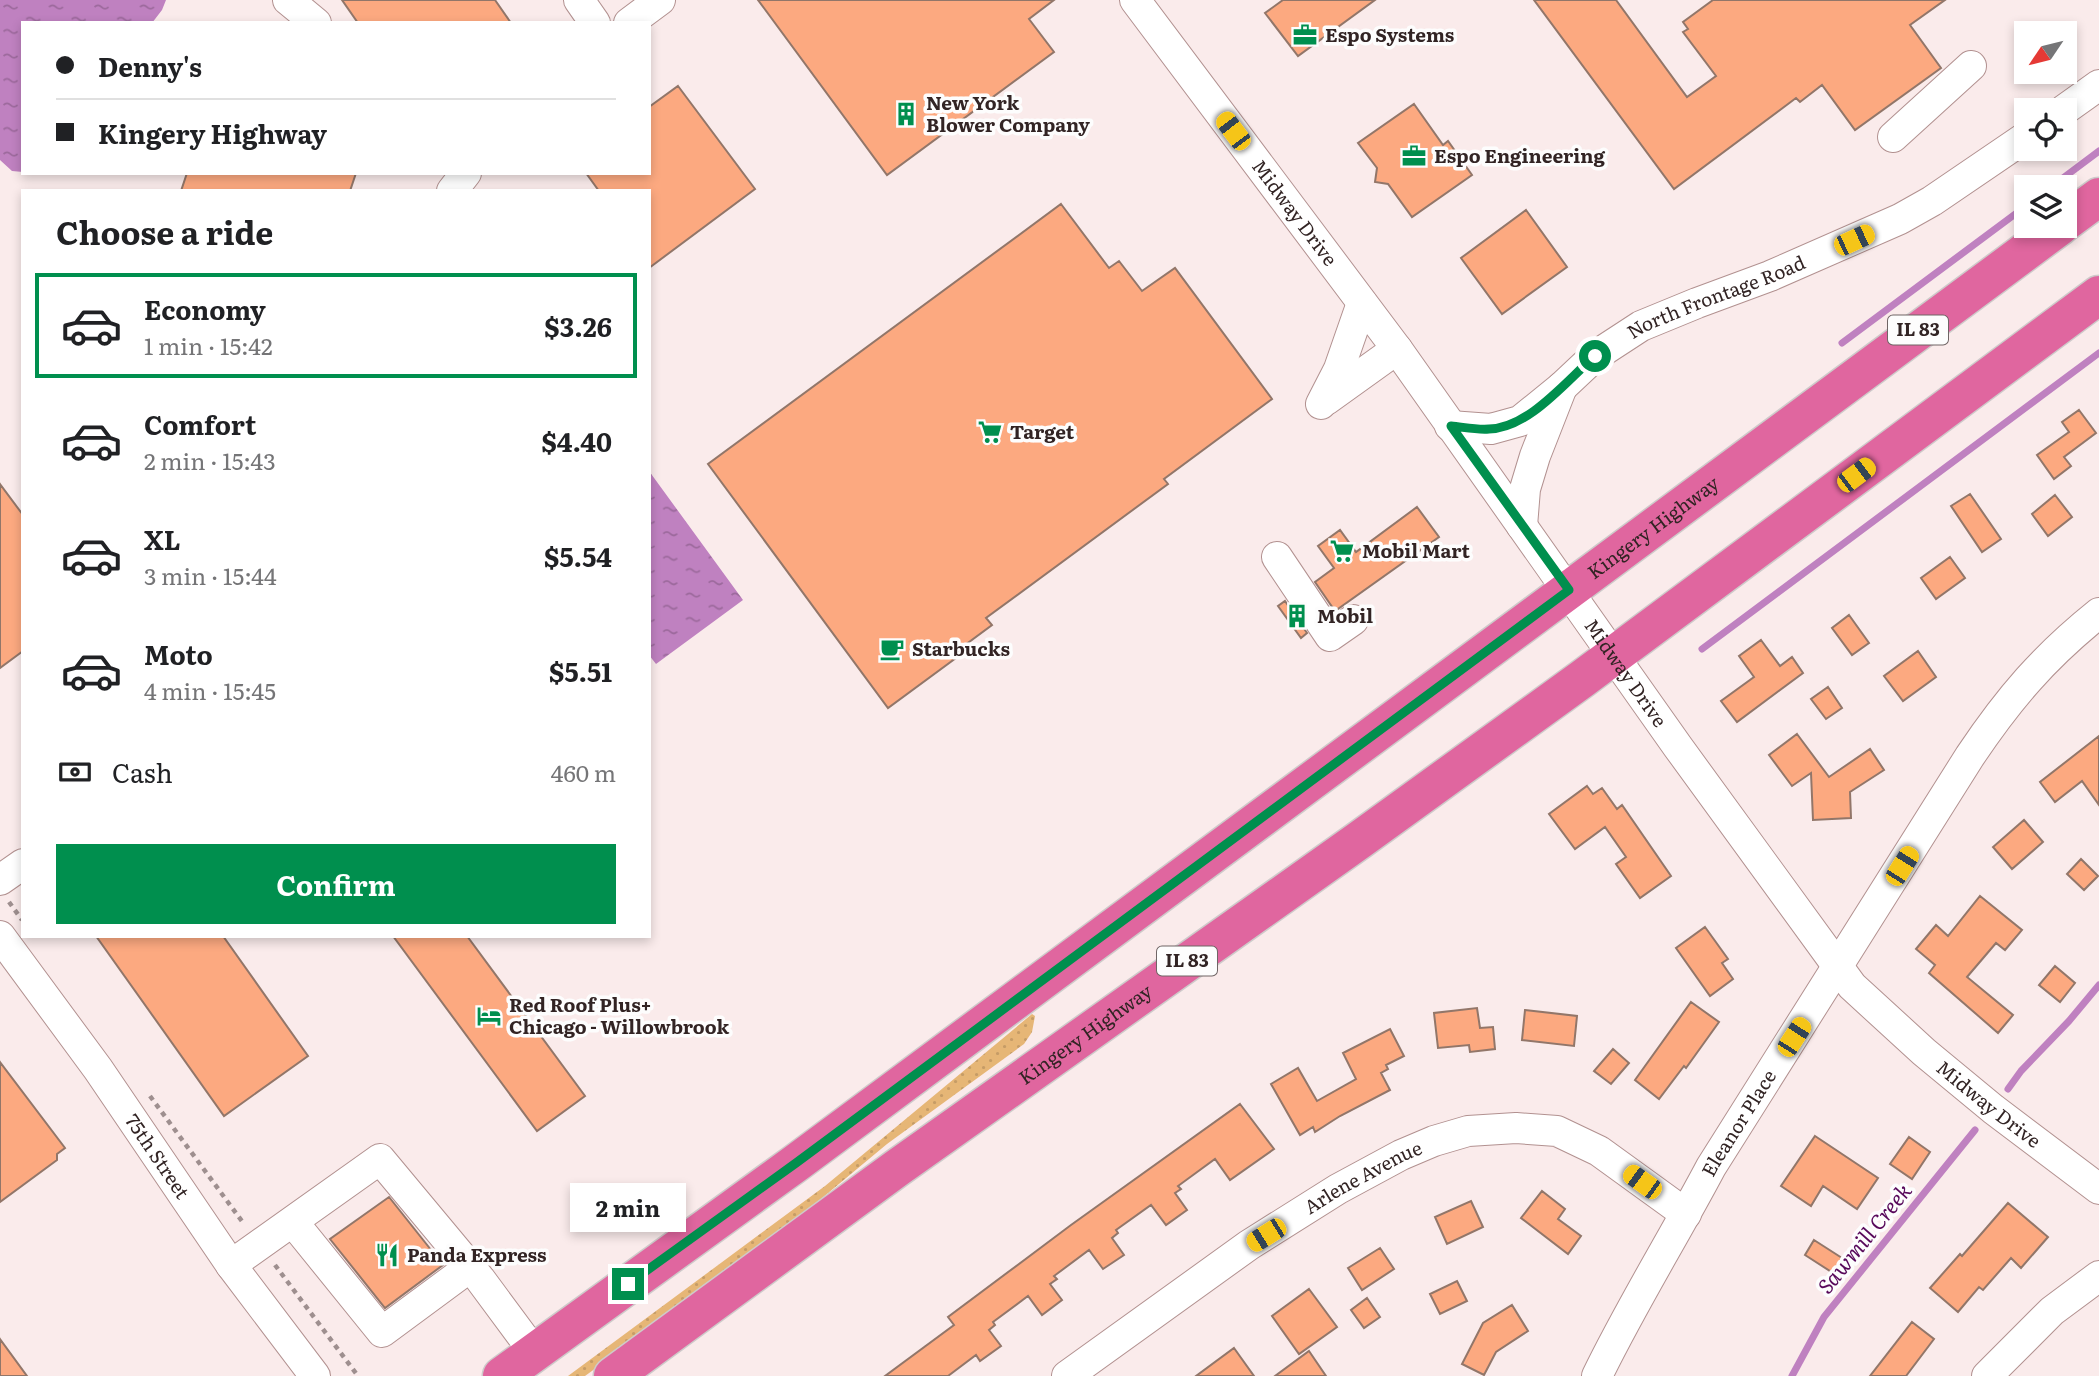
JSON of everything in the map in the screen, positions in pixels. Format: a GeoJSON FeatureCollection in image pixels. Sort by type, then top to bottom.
{"type":"FeatureCollection","features":[{"type":"Feature","properties":{"kind":"highway"},"geometry":{"type":"LineString","coordinates":[[2077,213],[2099,197]]}},
{"type":"Feature","properties":{"kind":"highway","name":"Kingery Highway"},"geometry":{"type":"LineString","coordinates":[[502,1376],[796,1163],[2044,238]]}},
{"type":"Feature","properties":{"kind":"highway","name":"Kingery Highway"},"geometry":{"type":"LineString","coordinates":[[613,1376],[897,1167],[1358,841],[2099,295]]}},
{"type":"Feature","properties":{"kind":"street"},"geometry":{"type":"LineString","coordinates":[[288,0],[314,21]]}},
{"type":"Feature","properties":{"kind":"street"},"geometry":{"type":"LineString","coordinates":[[579,0],[594,21]]}},
{"type":"Feature","properties":{"kind":"street"},"geometry":{"type":"LineString","coordinates":[[632,21],[660,0]]}},
{"type":"Feature","properties":{"kind":"street","name":"Midway Drive"},"geometry":{"type":"LineString","coordinates":[[1135,0],[1397,349],[1852,986],[1924,1052],[1993,1109],[2099,1189]]}},
{"type":"Feature","properties":{"kind":"street"},"geometry":{"type":"LineString","coordinates":[[1894,137],[1971,66]]}},
{"type":"Feature","properties":{"kind":"street"},"geometry":{"type":"LineString","coordinates":[[2077,101],[2099,85]]}},
{"type":"Feature","properties":{"kind":"street","name":"North Frontage Road"},"geometry":{"type":"LineString","coordinates":[[1451,426],[1491,429],[1520,421],[1595,356],[1641,326],[1770,276],[1900,219],[1932,201],[2014,145]]}},
{"type":"Feature","properties":{"kind":"street"},"geometry":{"type":"LineString","coordinates":[[454,189],[464,175]]}},
{"type":"Feature","properties":{"kind":"street"},"geometry":{"type":"LineString","coordinates":[[1362,303],[1339,369],[1321,404],[1397,349]]}},
{"type":"Feature","properties":{"kind":"street"},"geometry":{"type":"LineString","coordinates":[[1522,526],[1525,489],[1562,387]]}},
{"type":"Feature","properties":{"kind":"street"},"geometry":{"type":"LineString","coordinates":[[1277,557],[1330,636],[1353,620]]}},
{"type":"Feature","properties":{"kind":"street","name":"Eleanor Place"},"geometry":{"type":"LineString","coordinates":[[1597,1376],[1648,1277],[1711,1167],[2000,712],[2064,641],[2099,613]]}},
{"type":"Feature","properties":{"kind":"street"},"geometry":{"type":"LineString","coordinates":[[0,880],[21,865]]}},
{"type":"Feature","properties":{"kind":"street","name":"75th Street"},"geometry":{"type":"LineString","coordinates":[[0,936],[98,1069],[231,1265],[315,1376]]}},
{"type":"Feature","properties":{"kind":"street","name":"Arlene Avenue"},"geometry":{"type":"LineString","coordinates":[[1067,1376],[1249,1245],[1338,1189],[1401,1155],[1468,1131],[1516,1128],[1557,1131],[1599,1151],[1686,1214]]}},
{"type":"Feature","properties":{"kind":"street"},"geometry":{"type":"LineString","coordinates":[[231,1265],[380,1159],[470,1267],[534,1352]]}},
{"type":"Feature","properties":{"kind":"street"},"geometry":{"type":"LineString","coordinates":[[293,1222],[382,1332],[470,1267]]}},
{"type":"Feature","properties":{"kind":"street"},"geometry":{"type":"LineString","coordinates":[[1987,1376],[2052,1311],[2099,1276]]}},
{"type":"Feature","properties":{"kind":"path"},"geometry":{"type":"LineString","coordinates":[[13,907],[21,918]]}},
{"type":"Feature","properties":{"kind":"path"},"geometry":{"type":"LineString","coordinates":[[147,1091],[358,1376]]}},
{"type":"Feature","properties":{"kind":"shaded area"},"geometry":{"type":"Polygon","coordinates":[[[1032,1014],[1035,1016],[1032,1032],[1024,1044],[887,1144],[792,1223],[596,1368],[585,1376],[568,1376],[825,1186],[1032,1014]]]}},
{"type":"Feature","properties":{"kind":"water"},"geometry":{"type":"Polygon","coordinates":[[[0,0],[166,0],[154,21],[21,21],[21,172],[12,171],[0,160],[0,0]]]}},
{"type":"Feature","properties":{"kind":"water"},"geometry":{"type":"Polygon","coordinates":[[[651,474],[743,600],[656,664],[651,658],[651,474]]]}},
{"type":"Feature","properties":{"kind":"building"},"geometry":{"type":"Polygon","coordinates":[[[342,0],[495,0],[510,21],[357,21],[342,0]]]}},
{"type":"Feature","properties":{"kind":"building","name":"New York Blower Company"},"geometry":{"type":"Polygon","coordinates":[[[758,0],[1054,0],[1029,19],[1054,52],[887,175],[758,0]]]}},
{"type":"Feature","properties":{"kind":"building","name":"Espo Systems"},"geometry":{"type":"Polygon","coordinates":[[[1283,0],[1375,0],[1298,56],[1265,13],[1283,0]]]}},
{"type":"Feature","properties":{"kind":"building"},"geometry":{"type":"Polygon","coordinates":[[[1534,0],[1616,0],[1687,97],[1716,76],[1683,32],[1688,29],[1683,22],[1713,0],[1945,0],[1910,25],[1941,68],[1855,130],[1822,85],[1800,102],[1796,98],[1674,189],[1534,0]]]}},
{"type":"Feature","properties":{"kind":"building"},"geometry":{"type":"Polygon","coordinates":[[[678,86],[755,189],[651,267],[651,189],[598,189],[587,175],[651,175],[651,106],[678,86]]]}},
{"type":"Feature","properties":{"kind":"building","name":"Espo Engineering"},"geometry":{"type":"Polygon","coordinates":[[[1414,104],[1443,145],[1448,141],[1472,175],[1412,217],[1388,184],[1375,182],[1377,168],[1358,143],[1414,104]]]}},
{"type":"Feature","properties":{"kind":"building"},"geometry":{"type":"Polygon","coordinates":[[[186,175],[355,175],[351,189],[182,189],[186,175]]]}},
{"type":"Feature","properties":{"kind":"building","name":"Target"},"geometry":{"type":"Polygon","coordinates":[[[1061,204],[1109,268],[1119,261],[1142,291],[1175,268],[1272,399],[1164,479],[1168,484],[986,618],[992,625],[957,651],[960,655],[888,708],[708,464],[1061,204]]]}},
{"type":"Feature","properties":{"kind":"building"},"geometry":{"type":"Polygon","coordinates":[[[1526,210],[1567,267],[1502,314],[1461,258],[1526,210]]]}},
{"type":"Feature","properties":{"kind":"building"},"geometry":{"type":"Polygon","coordinates":[[[2079,410],[2096,433],[2064,457],[2071,466],[2054,479],[2037,455],[2069,432],[2062,422],[2079,410]]]}},
{"type":"Feature","properties":{"kind":"building"},"geometry":{"type":"Polygon","coordinates":[[[0,484],[21,512],[21,652],[0,668],[0,484]]]}},
{"type":"Feature","properties":{"kind":"building"},"geometry":{"type":"Polygon","coordinates":[[[1970,494],[2001,539],[1982,552],[1951,506],[1970,494]]]}},
{"type":"Feature","properties":{"kind":"building"},"geometry":{"type":"Polygon","coordinates":[[[2055,495],[2072,517],[2048,536],[2032,514],[2055,495]]]}},
{"type":"Feature","properties":{"kind":"building","name":"Mobil"},"geometry":{"type":"Polygon","coordinates":[[[1417,507],[1439,537],[1335,611],[1315,582],[1334,568],[1318,546],[1340,530],[1356,552],[1417,507]]]}},
{"type":"Feature","properties":{"kind":"building"},"geometry":{"type":"Polygon","coordinates":[[[1950,557],[1965,578],[1936,599],[1921,578],[1950,557]]]}},
{"type":"Feature","properties":{"kind":"building"},"geometry":{"type":"Polygon","coordinates":[[[1285,601],[1307,633],[1301,638],[1278,606],[1285,601]]]}},
{"type":"Feature","properties":{"kind":"building"},"geometry":{"type":"Polygon","coordinates":[[[1849,615],[1869,643],[1852,655],[1832,628],[1849,615]]]}},
{"type":"Feature","properties":{"kind":"building"},"geometry":{"type":"Polygon","coordinates":[[[1761,640],[1780,666],[1792,657],[1803,673],[1737,722],[1721,701],[1754,677],[1739,656],[1761,640]]]}},
{"type":"Feature","properties":{"kind":"building"},"geometry":{"type":"Polygon","coordinates":[[[1918,651],[1936,677],[1903,701],[1884,676],[1918,651]]]}},
{"type":"Feature","properties":{"kind":"building"},"geometry":{"type":"Polygon","coordinates":[[[1828,687],[1842,708],[1826,719],[1811,699],[1828,687]]]}},
{"type":"Feature","properties":{"kind":"building"},"geometry":{"type":"Polygon","coordinates":[[[1797,734],[1829,777],[1870,749],[1884,770],[1850,792],[1851,818],[1813,820],[1811,773],[1792,786],[1769,755],[1797,734]]]}},
{"type":"Feature","properties":{"kind":"building"},"geometry":{"type":"Polygon","coordinates":[[[2099,736],[2099,805],[2082,781],[2055,802],[2040,782],[2099,736]]]}},
{"type":"Feature","properties":{"kind":"building"},"geometry":{"type":"Polygon","coordinates":[[[1587,786],[1593,794],[1602,788],[1617,809],[1622,805],[1671,876],[1640,898],[1616,864],[1626,857],[1605,827],[1575,849],[1549,814],[1587,786]]]}},
{"type":"Feature","properties":{"kind":"building"},"geometry":{"type":"Polygon","coordinates":[[[2024,820],[2043,842],[2012,869],[1993,847],[2024,820]]]}},
{"type":"Feature","properties":{"kind":"building"},"geometry":{"type":"Polygon","coordinates":[[[2081,859],[2098,876],[2084,890],[2067,874],[2081,859]]]}},
{"type":"Feature","properties":{"kind":"building"},"geometry":{"type":"Polygon","coordinates":[[[1980,896],[2022,930],[2005,950],[1996,943],[1967,977],[2013,1015],[1998,1033],[1929,973],[1935,965],[1916,949],[1936,925],[1948,936],[1980,896]]]}},
{"type":"Feature","properties":{"kind":"building"},"geometry":{"type":"Polygon","coordinates":[[[1705,927],[1728,959],[1722,963],[1733,979],[1710,996],[1676,948],[1705,927]]]}},
{"type":"Feature","properties":{"kind":"building"},"geometry":{"type":"Polygon","coordinates":[[[97,938],[224,938],[308,1056],[224,1116],[97,938]]]}},
{"type":"Feature","properties":{"kind":"building","name":"Red Roof Plus+ Chicago - Willowbrook"},"geometry":{"type":"Polygon","coordinates":[[[394,938],[468,938],[585,1096],[537,1131],[394,938]]]}},
{"type":"Feature","properties":{"kind":"building"},"geometry":{"type":"Polygon","coordinates":[[[2055,966],[2075,983],[2060,1002],[2039,985],[2055,966]]]}},
{"type":"Feature","properties":{"kind":"building"},"geometry":{"type":"Polygon","coordinates":[[[1691,1002],[1719,1022],[1686,1068],[1684,1066],[1659,1099],[1635,1080],[1691,1002]]]}},
{"type":"Feature","properties":{"kind":"building"},"geometry":{"type":"Polygon","coordinates":[[[1477,1008],[1480,1028],[1493,1027],[1495,1049],[1470,1052],[1469,1045],[1438,1048],[1434,1013],[1477,1008]]]}},
{"type":"Feature","properties":{"kind":"building"},"geometry":{"type":"Polygon","coordinates":[[[1525,1010],[1577,1016],[1574,1046],[1522,1040],[1525,1010]]]}},
{"type":"Feature","properties":{"kind":"building"},"geometry":{"type":"Polygon","coordinates":[[[1390,1029],[1404,1056],[1386,1065],[1388,1069],[1381,1073],[1390,1090],[1315,1132],[1313,1127],[1300,1135],[1271,1084],[1298,1068],[1317,1101],[1356,1079],[1343,1053],[1390,1029]]]}},
{"type":"Feature","properties":{"kind":"building"},"geometry":{"type":"Polygon","coordinates":[[[1613,1049],[1629,1063],[1611,1084],[1594,1071],[1613,1049]]]}},
{"type":"Feature","properties":{"kind":"building"},"geometry":{"type":"Polygon","coordinates":[[[0,1062],[65,1148],[57,1154],[57,1160],[0,1202],[0,1062]]]}},
{"type":"Feature","properties":{"kind":"building"},"geometry":{"type":"Polygon","coordinates":[[[1240,1104],[1274,1149],[1230,1180],[1215,1159],[1178,1186],[1181,1189],[1175,1193],[1187,1210],[1166,1225],[1151,1205],[1116,1230],[1118,1233],[1112,1238],[1124,1255],[1103,1269],[1089,1250],[1054,1276],[1057,1279],[1050,1284],[1062,1300],[1042,1315],[1028,1296],[993,1322],[995,1325],[989,1330],[1001,1346],[980,1361],[976,1355],[948,1376],[885,1376],[954,1325],[948,1317],[1240,1104]]]}},
{"type":"Feature","properties":{"kind":"building"},"geometry":{"type":"Polygon","coordinates":[[[1815,1136],[1878,1178],[1857,1209],[1823,1186],[1811,1206],[1781,1186],[1815,1136]]]}},
{"type":"Feature","properties":{"kind":"building"},"geometry":{"type":"Polygon","coordinates":[[[1909,1137],[1930,1152],[1912,1179],[1890,1164],[1909,1137]]]}},
{"type":"Feature","properties":{"kind":"building"},"geometry":{"type":"Polygon","coordinates":[[[1542,1191],[1565,1209],[1558,1219],[1581,1236],[1568,1254],[1521,1218],[1542,1191]]]}},
{"type":"Feature","properties":{"kind":"building","name":"Panda Express"},"geometry":{"type":"Polygon","coordinates":[[[389,1197],[443,1265],[385,1308],[330,1239],[389,1197]]]}},
{"type":"Feature","properties":{"kind":"building"},"geometry":{"type":"Polygon","coordinates":[[[1471,1201],[1483,1227],[1447,1244],[1435,1217],[1471,1201]]]}},
{"type":"Feature","properties":{"kind":"building"},"geometry":{"type":"Polygon","coordinates":[[[2008,1203],[2048,1237],[2021,1268],[2011,1258],[1983,1290],[1979,1287],[1958,1312],[1930,1288],[2008,1203]]]}},
{"type":"Feature","properties":{"kind":"building"},"geometry":{"type":"Polygon","coordinates":[[[1814,1240],[1842,1258],[1833,1273],[1805,1255],[1814,1240]]]}},
{"type":"Feature","properties":{"kind":"building"},"geometry":{"type":"Polygon","coordinates":[[[1380,1248],[1394,1269],[1362,1290],[1348,1268],[1380,1248]]]}},
{"type":"Feature","properties":{"kind":"building"},"geometry":{"type":"Polygon","coordinates":[[[1457,1281],[1467,1301],[1440,1314],[1430,1294],[1457,1281]]]}},
{"type":"Feature","properties":{"kind":"building"},"geometry":{"type":"Polygon","coordinates":[[[1309,1289],[1337,1327],[1299,1354],[1272,1316],[1309,1289]]]}},
{"type":"Feature","properties":{"kind":"building"},"geometry":{"type":"Polygon","coordinates":[[[1367,1298],[1380,1317],[1364,1328],[1351,1310],[1367,1298]]]}},
{"type":"Feature","properties":{"kind":"building"},"geometry":{"type":"Polygon","coordinates":[[[1512,1305],[1528,1331],[1496,1352],[1484,1375],[1462,1364],[1483,1323],[1512,1305]]]}},
{"type":"Feature","properties":{"kind":"building"},"geometry":{"type":"Polygon","coordinates":[[[1912,1322],[1934,1339],[1906,1376],[1870,1376],[1912,1322]]]}},
{"type":"Feature","properties":{"kind":"building"},"geometry":{"type":"Polygon","coordinates":[[[0,1339],[27,1376],[0,1376],[0,1339]]]}},
{"type":"Feature","properties":{"kind":"building"},"geometry":{"type":"Polygon","coordinates":[[[1234,1348],[1254,1376],[1196,1376],[1234,1348]]]}},
{"type":"Feature","properties":{"kind":"building"},"geometry":{"type":"Polygon","coordinates":[[[1309,1351],[1326,1376],[1275,1376],[1309,1351]]]}},
{"type":"Feature","properties":{"kind":"waterway"},"geometry":{"type":"LineString","coordinates":[[2067,175],[2099,151]]}},
{"type":"Feature","properties":{"kind":"waterway"},"geometry":{"type":"LineString","coordinates":[[1842,343],[2014,215]]}},
{"type":"Feature","properties":{"kind":"waterway"},"geometry":{"type":"LineString","coordinates":[[1702,649],[2099,353]]}},
{"type":"Feature","properties":{"kind":"waterway","name":"Sawmill Creek"},"geometry":{"type":"LineString","coordinates":[[2008,1089],[2099,985]]}},
{"type":"Feature","properties":{"kind":"waterway","name":"Sawmill Creek"},"geometry":{"type":"LineString","coordinates":[[1792,1376],[1824,1317],[1975,1130]]}},
{"type":"Feature","properties":{"kind":"place","name":"Espo Systems"},"geometry":{"type":"Point","coordinates":[1305,35]}},
{"type":"Feature","properties":{"kind":"place","name":"New York Blower Company"},"geometry":{"type":"Point","coordinates":[906,114]}},
{"type":"Feature","properties":{"kind":"place","name":"Espo Engineering"},"geometry":{"type":"Point","coordinates":[1414,156]}},
{"type":"Feature","properties":{"kind":"place","name":"Target"},"geometry":{"type":"Point","coordinates":[990,432]}},
{"type":"Feature","properties":{"kind":"place","name":"Mobil Mart"},"geometry":{"type":"Point","coordinates":[1342,551]}},
{"type":"Feature","properties":{"kind":"place","name":"Mobil"},"geometry":{"type":"Point","coordinates":[1297,616]}},
{"type":"Feature","properties":{"kind":"place","name":"Starbucks"},"geometry":{"type":"Point","coordinates":[892,649]}},
{"type":"Feature","properties":{"kind":"place","name":"Red Roof Plus+ Chicago - Willowbrook"},"geometry":{"type":"Point","coordinates":[489,1016]}},
{"type":"Feature","properties":{"kind":"place","name":"Panda Express"},"geometry":{"type":"Point","coordinates":[387,1255]}},
{"type":"Feature","properties":{"kind":"route"},"geometry":{"type":"LineString","coordinates":[[628,1284],[796,1163],[1569,590],[1451,426],[1491,429],[1520,421],[1595,356]]}}]}
